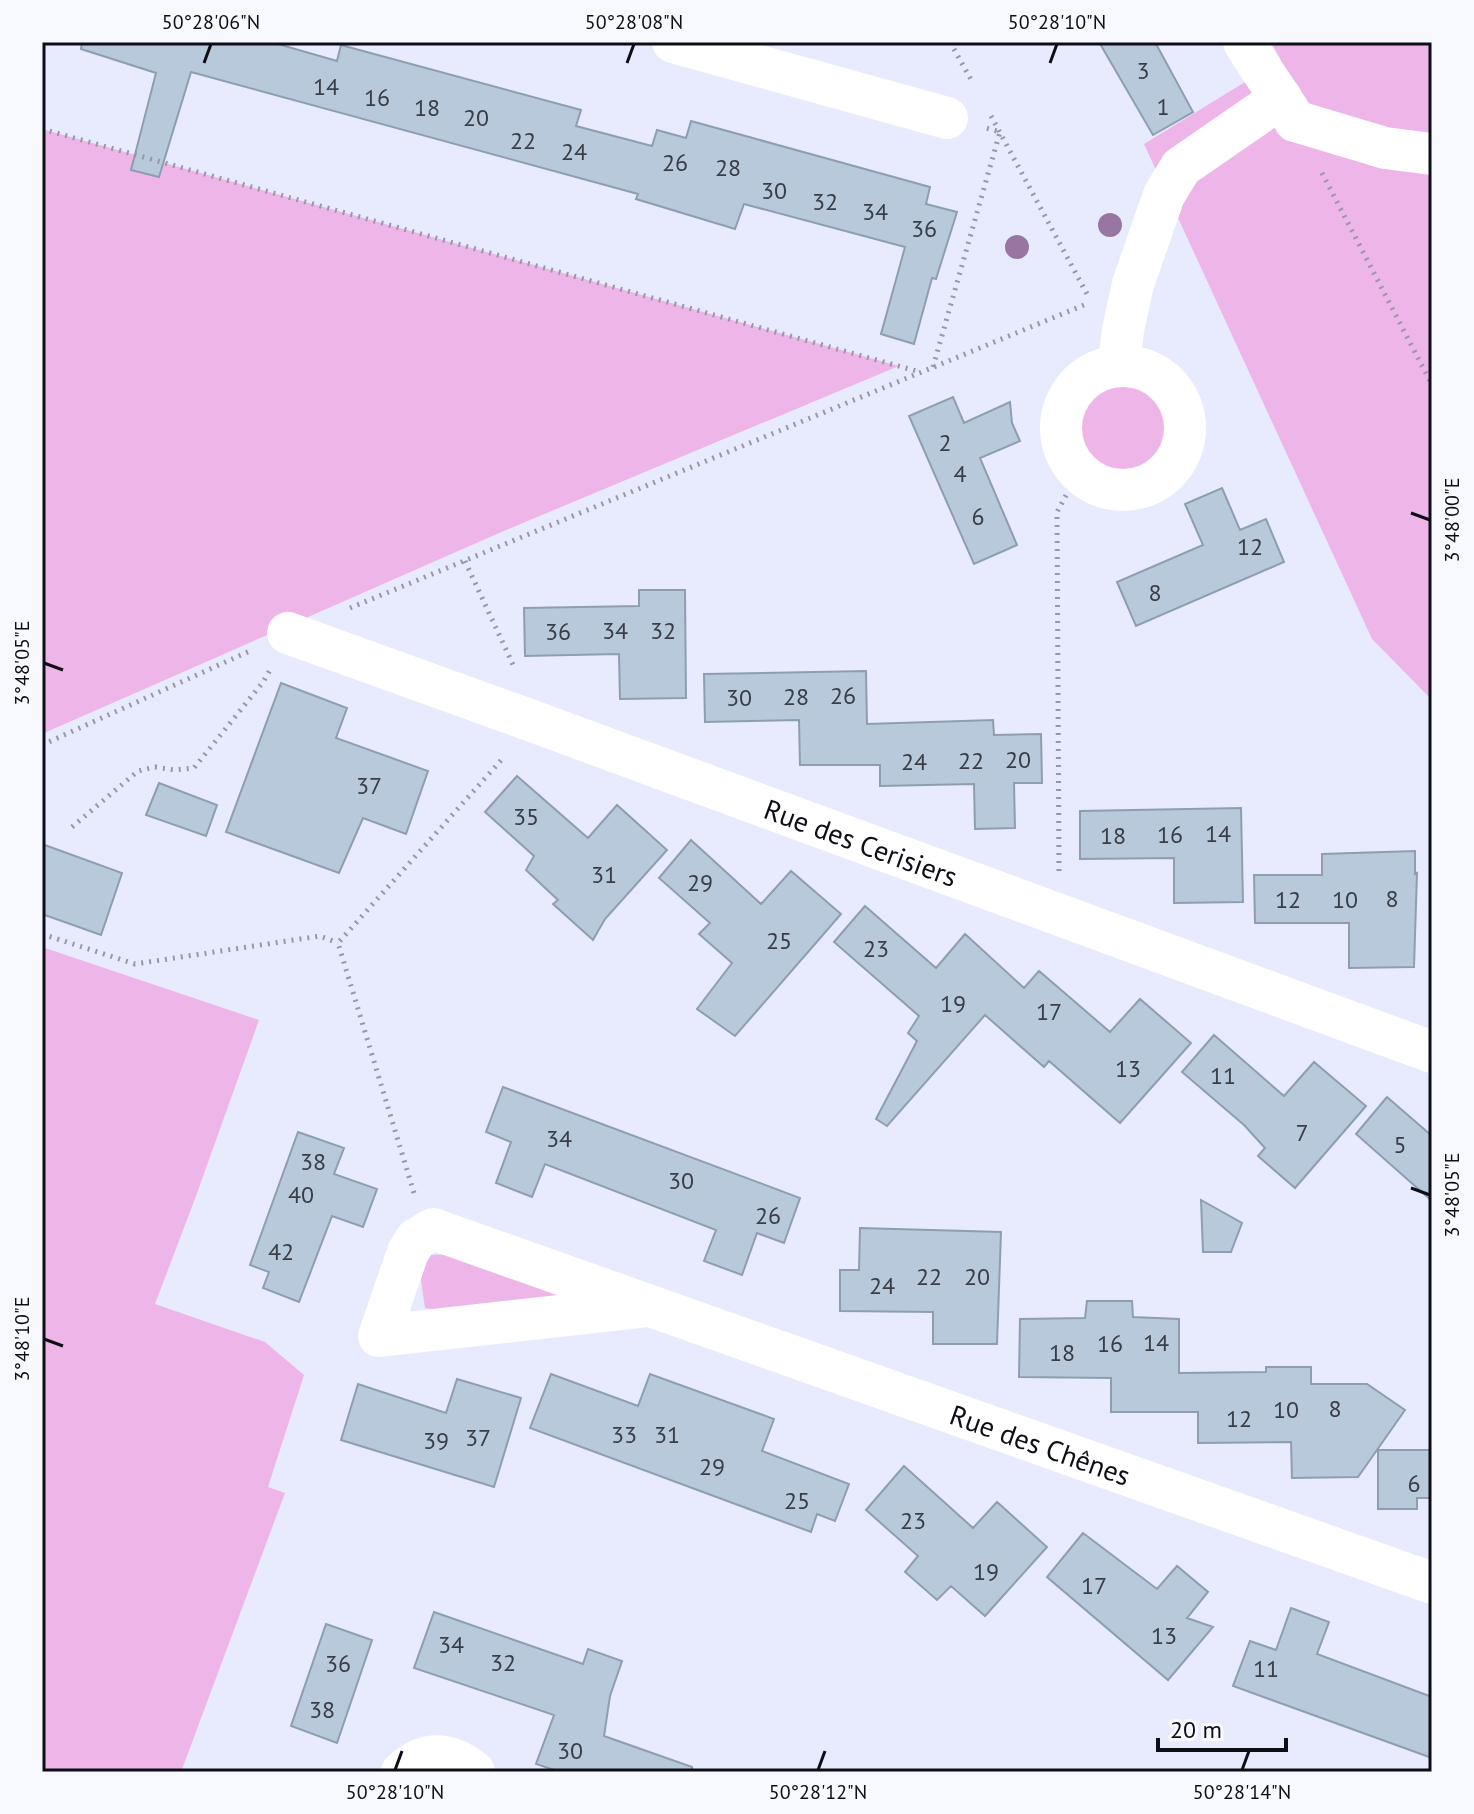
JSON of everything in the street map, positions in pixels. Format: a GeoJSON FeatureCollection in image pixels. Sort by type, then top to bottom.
{"type":"FeatureCollection","features":[{"type":"Feature","properties":{"kind":"street"},"geometry":{"type":"LineString","coordinates":[[673,42],[947,118]]}},
{"type":"Feature","properties":{"kind":"street"},"geometry":{"type":"LineString","coordinates":[[1119,366],[1133,284],[1164,195],[1181,167],[1270,84],[1385,148],[1432,154]]}},
{"type":"Feature","properties":{"kind":"street"},"geometry":{"type":"LineString","coordinates":[[1119,366],[1142,368],[1160,377],[1174,391],[1183,409],[1186,429],[1182,449],[1173,466],[1158,481],[1138,489],[1117,491],[1096,486],[1078,473],[1067,456],[1061,435],[1061,414],[1070,395],[1084,379],[1103,369],[1119,366]]}},
{"type":"Feature","properties":{"kind":"street","name":"Rue des Cerisiers"},"geometry":{"type":"LineString","coordinates":[[288,633],[1432,1052]]}},
{"type":"Feature","properties":{"kind":"street","name":"Rue des Chênes"},"geometry":{"type":"LineString","coordinates":[[649,1306],[379,1336],[408,1252],[416,1239],[433,1229],[1432,1583]]}},
{"type":"Feature","properties":{"kind":"street"},"geometry":{"type":"LineString","coordinates":[[402,1772],[416,1761],[431,1756],[447,1756],[462,1762],[474,1772]]}},
{"type":"Feature","properties":{"kind":"path"},"geometry":{"type":"LineString","coordinates":[[1270,84],[1432,385]]}},
{"type":"Feature","properties":{"kind":"path"},"geometry":{"type":"LineString","coordinates":[[347,609],[1092,302],[1000,132],[947,118]]}},
{"type":"Feature","properties":{"kind":"path"},"geometry":{"type":"LineString","coordinates":[[42,129],[921,373]]}},
{"type":"Feature","properties":{"kind":"path"},"geometry":{"type":"LineString","coordinates":[[933,368],[1000,132]]}},
{"type":"Feature","properties":{"kind":"path"},"geometry":{"type":"LineString","coordinates":[[1059,916],[1057,512],[1078,473]]}},
{"type":"Feature","properties":{"kind":"path"},"geometry":{"type":"LineString","coordinates":[[338,943],[513,747],[537,684],[519,678],[465,561]]}},
{"type":"Feature","properties":{"kind":"path"},"geometry":{"type":"LineString","coordinates":[[42,745],[288,633]]}},
{"type":"Feature","properties":{"kind":"path"},"geometry":{"type":"LineString","coordinates":[[72,827],[138,771],[155,767],[175,770],[194,768],[263,682],[288,633]]}},
{"type":"Feature","properties":{"kind":"path"},"geometry":{"type":"LineString","coordinates":[[42,934],[135,964],[320,936],[338,943]]}},
{"type":"Feature","properties":{"kind":"path"},"geometry":{"type":"LineString","coordinates":[[338,943],[426,1234]]}},
{"type":"Feature","properties":{"kind":"shaded area"},"geometry":{"type":"Polygon","coordinates":[[[1271,42],[1432,42],[1432,700],[1372,639],[1144,144],[1281,60],[1271,42]]]}},
{"type":"Feature","properties":{"kind":"shaded area"},"geometry":{"type":"Polygon","coordinates":[[[42,129],[899,366],[506,530],[42,734],[42,129]]]}},
{"type":"Feature","properties":{"kind":"shaded area"},"geometry":{"type":"Polygon","coordinates":[[[1123,382],[1151,390],[1165,404],[1173,432],[1165,460],[1151,474],[1123,482],[1095,474],[1081,460],[1073,432],[1081,404],[1095,390],[1123,382]]]}},
{"type":"Feature","properties":{"kind":"shaded area"},"geometry":{"type":"Polygon","coordinates":[[[42,947],[259,1020],[155,1304],[265,1342],[304,1375],[268,1487],[285,1493],[181,1772],[42,1772],[42,947]]]}},
{"type":"Feature","properties":{"kind":"shaded area"},"geometry":{"type":"Polygon","coordinates":[[[449,1254],[565,1295],[449,1313],[425,1308],[420,1273],[431,1255],[449,1254]]]}},
{"type":"Feature","properties":{"kind":"building"},"geometry":{"type":"Polygon","coordinates":[[[82,42],[271,42],[337,61],[341,45],[581,110],[576,126],[652,146],[657,130],[686,138],[691,121],[930,187],[926,204],[957,212],[936,279],[932,278],[914,344],[881,334],[905,247],[744,204],[735,229],[636,199],[638,194],[191,72],[159,177],[131,170],[156,73],[81,49],[82,42]]]}},
{"type":"Feature","properties":{"kind":"building"},"geometry":{"type":"Polygon","coordinates":[[[1099,42],[1155,42],[1193,112],[1153,135],[1099,42]]]}},
{"type":"Feature","properties":{"kind":"building"},"geometry":{"type":"Polygon","coordinates":[[[953,397],[964,423],[1010,402],[1012,423],[1020,441],[980,458],[1017,545],[974,564],[909,416],[953,397]]]}},
{"type":"Feature","properties":{"kind":"building"},"geometry":{"type":"Polygon","coordinates":[[[1222,488],[1240,530],[1266,519],[1284,562],[1136,626],[1117,582],[1203,545],[1185,504],[1222,488]]]}},
{"type":"Feature","properties":{"kind":"building"},"geometry":{"type":"Polygon","coordinates":[[[639,590],[685,590],[686,698],[620,699],[619,654],[525,656],[524,608],[639,606],[639,590]]]}},
{"type":"Feature","properties":{"kind":"building"},"geometry":{"type":"Polygon","coordinates":[[[866,671],[867,724],[993,720],[994,735],[1041,734],[1042,783],[1014,783],[1015,828],[975,829],[974,784],[880,786],[880,765],[800,765],[799,720],[705,722],[704,674],[866,671]]]}},
{"type":"Feature","properties":{"kind":"building"},"geometry":{"type":"Polygon","coordinates":[[[281,683],[347,708],[336,738],[428,771],[406,834],[363,818],[339,873],[226,832],[281,683]]]}},
{"type":"Feature","properties":{"kind":"building"},"geometry":{"type":"Polygon","coordinates":[[[517,776],[588,838],[617,805],[667,850],[605,919],[593,940],[553,904],[558,900],[526,870],[534,856],[485,812],[517,776]]]}},
{"type":"Feature","properties":{"kind":"building"},"geometry":{"type":"Polygon","coordinates":[[[159,783],[217,805],[206,836],[146,815],[159,783]]]}},
{"type":"Feature","properties":{"kind":"building"},"geometry":{"type":"Polygon","coordinates":[[[1241,808],[1243,902],[1174,903],[1174,858],[1080,859],[1080,811],[1241,808]]]}},
{"type":"Feature","properties":{"kind":"building"},"geometry":{"type":"Polygon","coordinates":[[[691,840],[761,904],[791,871],[841,914],[735,1036],[697,1009],[732,963],[699,934],[710,923],[659,878],[691,840]]]}},
{"type":"Feature","properties":{"kind":"building"},"geometry":{"type":"Polygon","coordinates":[[[42,844],[122,873],[101,935],[42,914],[42,844]]]}},
{"type":"Feature","properties":{"kind":"building"},"geometry":{"type":"Polygon","coordinates":[[[1415,851],[1414,967],[1349,968],[1349,923],[1255,923],[1254,875],[1322,875],[1322,854],[1415,851]]]}},
{"type":"Feature","properties":{"kind":"building"},"geometry":{"type":"Polygon","coordinates":[[[865,906],[936,968],[965,934],[1024,988],[1039,971],[1110,1032],[1140,999],[1191,1043],[1120,1123],[1049,1061],[1044,1067],[985,1015],[887,1126],[876,1119],[917,1041],[908,1033],[919,1016],[834,942],[865,906]]]}},
{"type":"Feature","properties":{"kind":"building"},"geometry":{"type":"Polygon","coordinates":[[[1214,1035],[1284,1096],[1314,1062],[1366,1106],[1295,1188],[1258,1156],[1265,1148],[1244,1125],[1182,1072],[1214,1035]]]}},
{"type":"Feature","properties":{"kind":"building"},"geometry":{"type":"Polygon","coordinates":[[[503,1087],[800,1198],[784,1243],[757,1233],[742,1275],[704,1261],[716,1230],[545,1164],[532,1197],[496,1183],[511,1142],[486,1132],[503,1087]]]}},
{"type":"Feature","properties":{"kind":"building"},"geometry":{"type":"Polygon","coordinates":[[[1387,1097],[1432,1136],[1432,1201],[1356,1134],[1387,1097]]]}},
{"type":"Feature","properties":{"kind":"building"},"geometry":{"type":"Polygon","coordinates":[[[298,1132],[344,1148],[334,1174],[377,1189],[363,1227],[332,1216],[299,1302],[263,1288],[269,1272],[250,1265],[298,1132]]]}},
{"type":"Feature","properties":{"kind":"building"},"geometry":{"type":"Polygon","coordinates":[[[1201,1200],[1242,1223],[1231,1252],[1203,1252],[1201,1200]]]}},
{"type":"Feature","properties":{"kind":"building"},"geometry":{"type":"Polygon","coordinates":[[[860,1228],[1001,1232],[997,1344],[933,1344],[933,1312],[840,1311],[840,1270],[859,1270],[860,1228]]]}},
{"type":"Feature","properties":{"kind":"building"},"geometry":{"type":"Polygon","coordinates":[[[1087,1301],[1132,1301],[1133,1317],[1179,1319],[1179,1373],[1266,1372],[1266,1367],[1311,1367],[1311,1384],[1367,1384],[1405,1410],[1358,1477],[1292,1478],[1291,1442],[1198,1443],[1198,1412],[1111,1412],[1111,1378],[1019,1377],[1020,1319],[1085,1318],[1087,1301]]]}},
{"type":"Feature","properties":{"kind":"building"},"geometry":{"type":"Polygon","coordinates":[[[551,1374],[638,1406],[650,1374],[774,1419],[762,1451],[849,1484],[835,1521],[817,1514],[811,1532],[530,1428],[551,1374]]]}},
{"type":"Feature","properties":{"kind":"building"},"geometry":{"type":"Polygon","coordinates":[[[457,1379],[521,1398],[494,1487],[341,1440],[358,1384],[446,1413],[457,1379]]]}},
{"type":"Feature","properties":{"kind":"building"},"geometry":{"type":"Polygon","coordinates":[[[1378,1450],[1432,1450],[1432,1498],[1417,1498],[1417,1509],[1378,1509],[1378,1450]]]}},
{"type":"Feature","properties":{"kind":"building"},"geometry":{"type":"Polygon","coordinates":[[[904,1466],[973,1528],[997,1502],[1047,1547],[985,1616],[951,1586],[937,1600],[905,1572],[918,1556],[866,1510],[904,1466]]]}},
{"type":"Feature","properties":{"kind":"building"},"geometry":{"type":"Polygon","coordinates":[[[1083,1533],[1157,1589],[1177,1566],[1208,1592],[1187,1618],[1213,1627],[1168,1680],[1047,1577],[1083,1533]]]}},
{"type":"Feature","properties":{"kind":"building"},"geometry":{"type":"Polygon","coordinates":[[[1291,1608],[1329,1622],[1317,1654],[1432,1697],[1432,1758],[1233,1686],[1250,1641],[1276,1650],[1291,1608]]]}},
{"type":"Feature","properties":{"kind":"building"},"geometry":{"type":"Polygon","coordinates":[[[434,1612],[583,1664],[588,1649],[622,1661],[610,1696],[604,1736],[692,1767],[692,1772],[560,1772],[536,1764],[554,1715],[414,1668],[434,1612]]]}},
{"type":"Feature","properties":{"kind":"building"},"geometry":{"type":"Polygon","coordinates":[[[326,1624],[372,1640],[337,1743],[291,1726],[326,1624]]]}}]}
